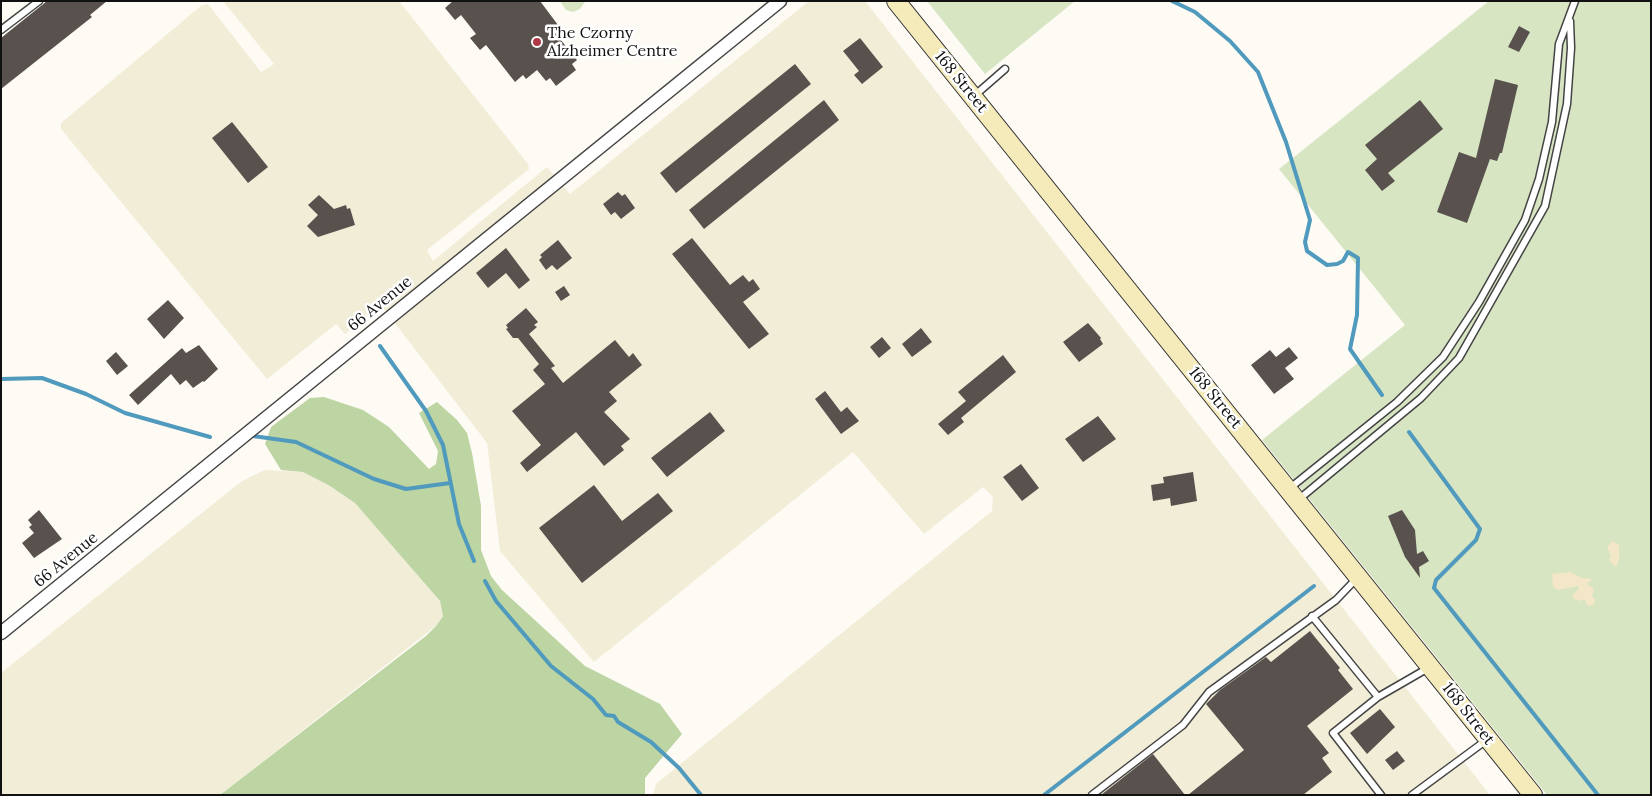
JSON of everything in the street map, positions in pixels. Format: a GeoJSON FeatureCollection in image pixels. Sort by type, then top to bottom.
{"type":"FeatureCollection","features":[{"type":"Feature","properties":{"kind":"main road","name":"168 Street"},"geometry":{"type":"LineString","coordinates":[[896,1],[1533,795]]}},
{"type":"Feature","properties":{"kind":"street","name":"66 Avenue"},"geometry":{"type":"LineString","coordinates":[[1,634],[780,1]]}},
{"type":"Feature","properties":{"kind":"lane"},"geometry":{"type":"LineString","coordinates":[[1,30],[39,1]]}},
{"type":"Feature","properties":{"kind":"lane"},"geometry":{"type":"LineString","coordinates":[[1293,495],[1443,357],[1479,302],[1525,220],[1539,179],[1552,122],[1559,44],[1570,20],[1575,1]]}},
{"type":"Feature","properties":{"kind":"lane"},"geometry":{"type":"LineString","coordinates":[[1293,495],[1421,398],[1459,358],[1545,206],[1566,104],[1571,48],[1570,20]]}},
{"type":"Feature","properties":{"kind":"lane"},"geometry":{"type":"LineString","coordinates":[[972,96],[1005,69]]}},
{"type":"Feature","properties":{"kind":"lane"},"geometry":{"type":"LineString","coordinates":[[1092,795],[1183,725],[1209,692],[1336,600],[1358,576]]}},
{"type":"Feature","properties":{"kind":"lane"},"geometry":{"type":"LineString","coordinates":[[1312,616],[1378,697]]}},
{"type":"Feature","properties":{"kind":"lane"},"geometry":{"type":"LineString","coordinates":[[1380,795],[1333,733],[1378,697],[1431,667]]}},
{"type":"Feature","properties":{"kind":"lane"},"geometry":{"type":"LineString","coordinates":[[1412,795],[1488,739]]}},
{"type":"Feature","properties":{"kind":"shaded area"},"geometry":{"type":"Polygon","coordinates":[[[223,1],[399,1],[528,164],[529,169],[427,250],[433,261],[547,167],[570,194],[809,1],[865,1],[1490,795],[653,795],[656,784],[992,511],[993,497],[983,487],[924,534],[853,452],[594,662],[500,551],[487,443],[381,305],[345,334],[336,324],[267,379],[61,129],[61,123],[202,5],[208,4],[261,72],[274,64],[223,1]]]}},
{"type":"Feature","properties":{"kind":"shaded area"},"geometry":{"type":"Polygon","coordinates":[[[265,470],[303,472],[330,486],[355,503],[440,601],[443,616],[437,625],[220,795],[1,795],[1,673],[242,481],[265,470]]]}},
{"type":"Feature","properties":{"kind":"green space"},"geometry":{"type":"Polygon","coordinates":[[[560,1],[585,2],[580,9],[573,12],[566,10],[560,1]]]}},
{"type":"Feature","properties":{"kind":"green space"},"geometry":{"type":"Polygon","coordinates":[[[927,1],[1075,1],[985,74],[927,1]]]}},
{"type":"Feature","properties":{"kind":"green space"},"geometry":{"type":"Polygon","coordinates":[[[1489,1],[1651,1],[1651,795],[1547,795],[1262,440],[1405,325],[1279,169],[1489,1]]]}},
{"type":"Feature","properties":{"kind":"green space"},"geometry":{"type":"Polygon","coordinates":[[[324,397],[363,410],[389,427],[429,469],[436,464],[438,451],[419,413],[437,402],[457,420],[467,433],[472,453],[481,506],[481,550],[491,576],[502,590],[585,666],[660,704],[682,734],[645,778],[645,795],[220,795],[426,636],[443,616],[440,601],[355,503],[330,486],[303,472],[281,470],[265,444],[271,427],[310,398],[324,397]]]}},
{"type":"Feature","properties":{"kind":"sand"},"geometry":{"type":"Polygon","coordinates":[[[1612,541],[1619,545],[1619,560],[1616,567],[1609,561],[1611,556],[1607,548],[1612,541]]]}},
{"type":"Feature","properties":{"kind":"sand"},"geometry":{"type":"Polygon","coordinates":[[[1570,572],[1582,578],[1592,579],[1587,584],[1594,589],[1592,596],[1595,600],[1594,605],[1588,606],[1584,599],[1581,601],[1574,599],[1572,595],[1579,589],[1578,586],[1558,590],[1553,587],[1552,574],[1570,572]]]}},
{"type":"Feature","properties":{"kind":"building"},"geometry":{"type":"Polygon","coordinates":[[[47,1],[107,1],[90,15],[92,17],[1,89],[1,38],[47,1]]]}},
{"type":"Feature","properties":{"kind":"building","name":"The Czorny Alzheimer Centre"},"geometry":{"type":"Polygon","coordinates":[[[453,1],[540,1],[558,25],[552,29],[577,60],[572,64],[576,70],[556,86],[550,78],[546,81],[537,70],[526,79],[523,75],[515,82],[486,45],[480,50],[470,38],[476,34],[461,15],[455,20],[445,8],[453,1]]]}},
{"type":"Feature","properties":{"kind":"building"},"geometry":{"type":"Polygon","coordinates":[[[1519,26],[1530,32],[1519,52],[1508,47],[1519,26]]]}},
{"type":"Feature","properties":{"kind":"building"},"geometry":{"type":"Polygon","coordinates":[[[860,38],[883,67],[862,84],[854,75],[859,71],[843,51],[860,38]]]}},
{"type":"Feature","properties":{"kind":"building"},"geometry":{"type":"Polygon","coordinates":[[[795,64],[811,84],[676,193],[660,173],[795,64]]]}},
{"type":"Feature","properties":{"kind":"building"},"geometry":{"type":"Polygon","coordinates":[[[1495,79],[1518,85],[1502,153],[1500,153],[1497,161],[1490,159],[1467,223],[1437,212],[1459,152],[1476,158],[1495,79]]]}},
{"type":"Feature","properties":{"kind":"building"},"geometry":{"type":"Polygon","coordinates":[[[824,100],[839,120],[704,229],[689,210],[824,100]]]}},
{"type":"Feature","properties":{"kind":"building"},"geometry":{"type":"Polygon","coordinates":[[[1420,100],[1443,129],[1388,173],[1395,181],[1382,191],[1365,170],[1377,159],[1365,145],[1420,100]]]}},
{"type":"Feature","properties":{"kind":"building"},"geometry":{"type":"Polygon","coordinates":[[[232,122],[268,167],[248,183],[212,138],[232,122]]]}},
{"type":"Feature","properties":{"kind":"building"},"geometry":{"type":"Polygon","coordinates":[[[618,192],[622,196],[625,194],[635,208],[621,219],[615,212],[611,215],[603,204],[618,192]]]}},
{"type":"Feature","properties":{"kind":"building"},"geometry":{"type":"Polygon","coordinates":[[[319,195],[334,209],[346,205],[347,209],[350,208],[355,225],[318,237],[307,226],[318,215],[308,205],[319,195]]]}},
{"type":"Feature","properties":{"kind":"building"},"geometry":{"type":"Polygon","coordinates":[[[692,238],[730,285],[743,275],[749,282],[753,279],[760,289],[743,302],[769,334],[749,349],[672,254],[692,238]]]}},
{"type":"Feature","properties":{"kind":"building"},"geometry":{"type":"Polygon","coordinates":[[[558,240],[572,258],[557,270],[552,265],[546,270],[539,260],[542,257],[540,255],[558,240]]]}},
{"type":"Feature","properties":{"kind":"building"},"geometry":{"type":"Polygon","coordinates":[[[506,248],[530,280],[519,289],[506,273],[488,288],[476,273],[506,248]]]}},
{"type":"Feature","properties":{"kind":"building"},"geometry":{"type":"Polygon","coordinates":[[[564,286],[570,295],[561,301],[555,292],[564,286]]]}},
{"type":"Feature","properties":{"kind":"building"},"geometry":{"type":"Polygon","coordinates":[[[168,300],[184,318],[164,339],[147,319],[168,300]]]}},
{"type":"Feature","properties":{"kind":"building"},"geometry":{"type":"Polygon","coordinates":[[[526,308],[538,322],[534,325],[537,327],[529,334],[555,366],[551,368],[563,383],[615,340],[629,357],[633,353],[642,365],[609,392],[617,401],[604,412],[630,439],[621,446],[624,450],[604,466],[576,432],[527,472],[520,463],[541,445],[512,411],[545,384],[533,370],[539,364],[518,338],[513,338],[506,329],[508,328],[506,325],[526,308]]]}},
{"type":"Feature","properties":{"kind":"building"},"geometry":{"type":"Polygon","coordinates":[[[1088,323],[1101,338],[1103,344],[1079,362],[1063,342],[1088,323]]]}},
{"type":"Feature","properties":{"kind":"building"},"geometry":{"type":"Polygon","coordinates":[[[921,328],[932,342],[912,357],[902,344],[921,328]]]}},
{"type":"Feature","properties":{"kind":"building"},"geometry":{"type":"Polygon","coordinates":[[[882,337],[891,348],[879,358],[870,347],[882,337]]]}},
{"type":"Feature","properties":{"kind":"building"},"geometry":{"type":"Polygon","coordinates":[[[199,345],[218,369],[204,382],[193,388],[186,380],[180,385],[171,374],[138,405],[129,395],[182,348],[186,353],[199,345]]]}},
{"type":"Feature","properties":{"kind":"building"},"geometry":{"type":"Polygon","coordinates":[[[1289,347],[1298,358],[1285,368],[1294,379],[1274,394],[1251,365],[1270,350],[1276,357],[1289,347]]]}},
{"type":"Feature","properties":{"kind":"building"},"geometry":{"type":"Polygon","coordinates":[[[116,352],[128,366],[117,375],[106,361],[116,352]]]}},
{"type":"Feature","properties":{"kind":"building"},"geometry":{"type":"Polygon","coordinates":[[[1003,355],[1016,372],[961,418],[964,422],[948,435],[938,424],[966,401],[958,392],[1003,355]]]}},
{"type":"Feature","properties":{"kind":"building"},"geometry":{"type":"Polygon","coordinates":[[[825,391],[841,412],[847,407],[859,421],[841,434],[815,399],[825,391]]]}},
{"type":"Feature","properties":{"kind":"building"},"geometry":{"type":"Polygon","coordinates":[[[710,412],[725,431],[667,477],[651,458],[710,412]]]}},
{"type":"Feature","properties":{"kind":"building"},"geometry":{"type":"Polygon","coordinates":[[[1098,416],[1116,439],[1083,462],[1065,439],[1098,416]]]}},
{"type":"Feature","properties":{"kind":"building"},"geometry":{"type":"Polygon","coordinates":[[[1021,464],[1039,488],[1022,501],[1003,477],[1021,464]]]}},
{"type":"Feature","properties":{"kind":"building"},"geometry":{"type":"Polygon","coordinates":[[[1193,472],[1197,501],[1171,506],[1170,498],[1153,501],[1151,485],[1164,483],[1163,477],[1193,472]]]}},
{"type":"Feature","properties":{"kind":"building"},"geometry":{"type":"Polygon","coordinates":[[[594,485],[622,521],[658,493],[673,511],[582,583],[539,528],[594,485]]]}},
{"type":"Feature","properties":{"kind":"building"},"geometry":{"type":"Polygon","coordinates":[[[39,510],[62,539],[34,558],[22,543],[34,533],[29,527],[32,525],[28,520],[39,510]]]}},
{"type":"Feature","properties":{"kind":"building"},"geometry":{"type":"Polygon","coordinates":[[[1402,510],[1415,530],[1417,554],[1423,551],[1429,561],[1419,567],[1420,578],[1405,557],[1388,516],[1402,510]]]}},
{"type":"Feature","properties":{"kind":"building"},"geometry":{"type":"Polygon","coordinates":[[[1310,631],[1340,668],[1338,670],[1353,689],[1307,726],[1329,753],[1322,758],[1332,772],[1303,795],[1188,795],[1244,750],[1206,704],[1220,690],[1266,657],[1271,662],[1310,631]]]}},
{"type":"Feature","properties":{"kind":"building"},"geometry":{"type":"Polygon","coordinates":[[[1380,709],[1395,727],[1367,754],[1350,733],[1380,709]]]}},
{"type":"Feature","properties":{"kind":"building"},"geometry":{"type":"Polygon","coordinates":[[[1397,751],[1405,761],[1393,770],[1385,760],[1397,751]]]}},
{"type":"Feature","properties":{"kind":"building"},"geometry":{"type":"Polygon","coordinates":[[[1153,754],[1185,795],[1101,795],[1153,754]]]}},
{"type":"Feature","properties":{"kind":"waterway"},"geometry":{"type":"LineString","coordinates":[[1172,1],[1195,12],[1230,41],[1258,72],[1286,142],[1310,220],[1305,242],[1307,251],[1327,265],[1343,261],[1348,252],[1358,258],[1357,315],[1350,349],[1382,395]]}},
{"type":"Feature","properties":{"kind":"waterway"},"geometry":{"type":"LineString","coordinates":[[380,346],[426,411],[443,445],[459,524],[474,561]]}},
{"type":"Feature","properties":{"kind":"waterway"},"geometry":{"type":"LineString","coordinates":[[1,379],[42,378],[86,394],[125,413],[210,437]]}},
{"type":"Feature","properties":{"kind":"waterway"},"geometry":{"type":"LineString","coordinates":[[1409,432],[1480,529],[1476,540],[1436,580],[1434,588],[1598,795]]}},
{"type":"Feature","properties":{"kind":"waterway"},"geometry":{"type":"LineString","coordinates":[[253,436],[296,442],[374,479],[406,489],[450,483]]}},
{"type":"Feature","properties":{"kind":"waterway"},"geometry":{"type":"LineString","coordinates":[[485,581],[496,601],[551,666],[593,699],[606,715],[614,716],[618,722],[651,742],[679,768],[701,795]]}},
{"type":"Feature","properties":{"kind":"waterway"},"geometry":{"type":"LineString","coordinates":[[1044,795],[1314,586]]}},
{"type":"Feature","properties":{"kind":"place","name":"The Czorny Alzheimer Centre"},"geometry":{"type":"Point","coordinates":[537,42]}}]}
